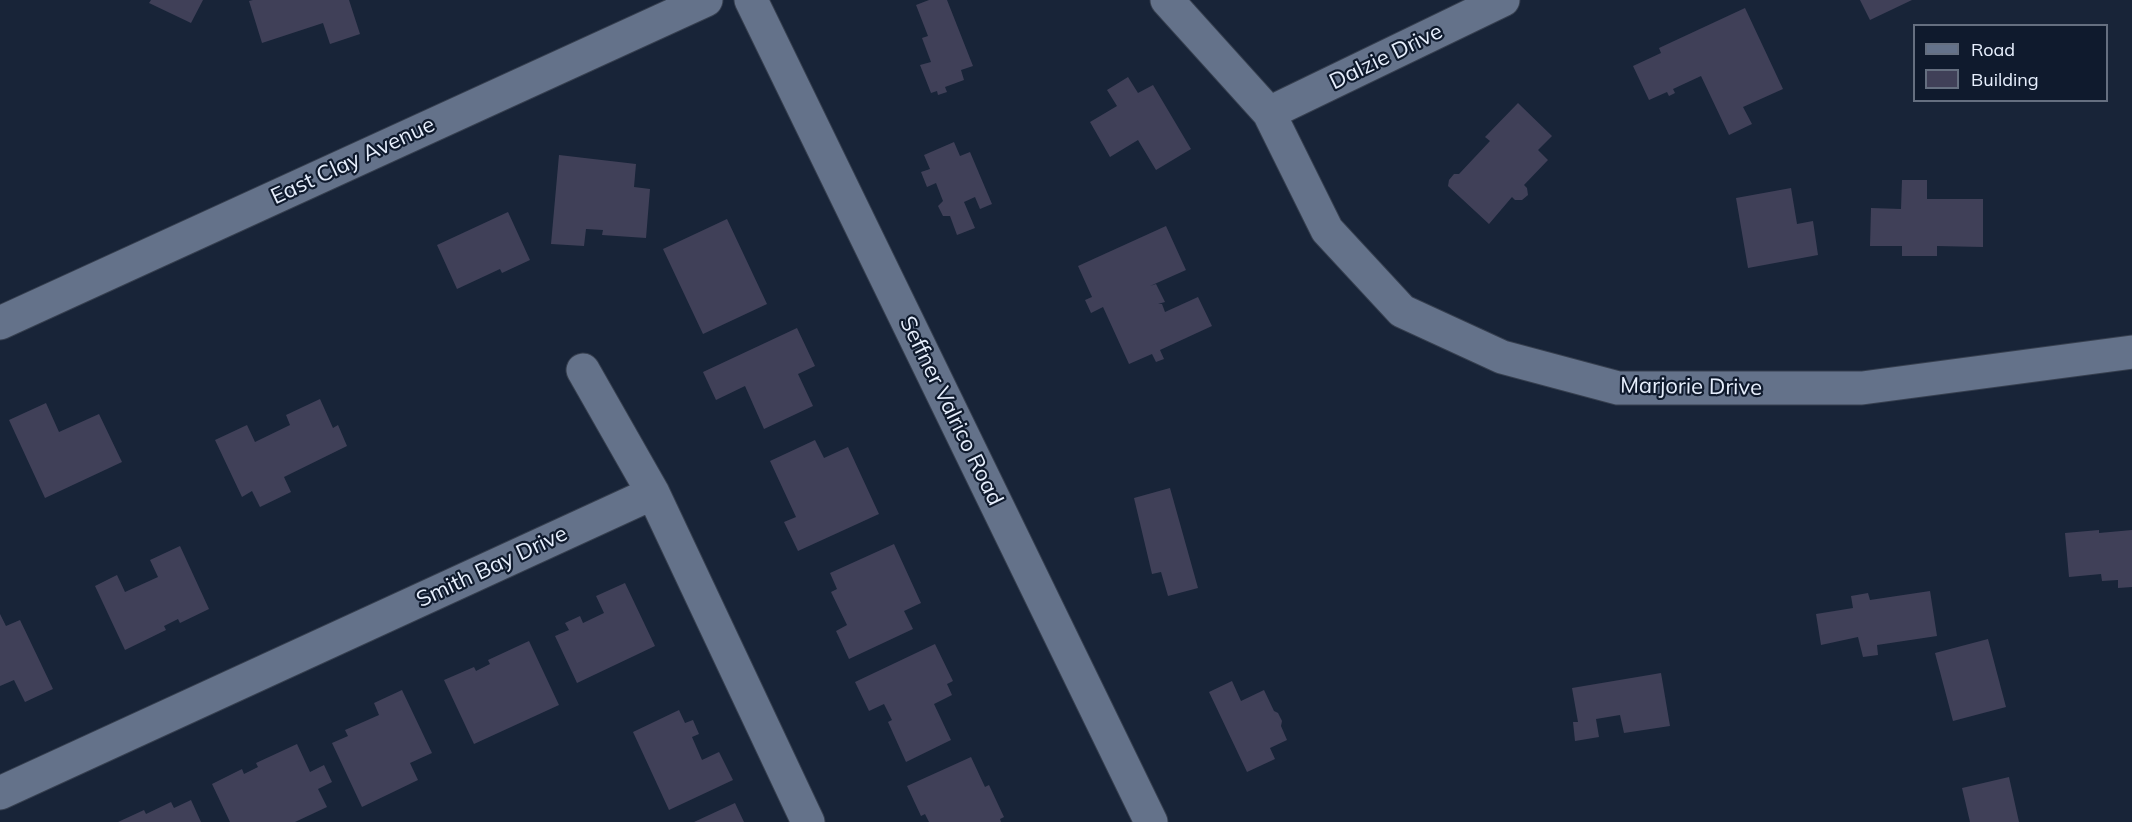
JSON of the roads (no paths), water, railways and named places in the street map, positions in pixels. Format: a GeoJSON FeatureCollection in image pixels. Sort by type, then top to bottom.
{"type":"FeatureCollection","features":[{"type":"Feature","properties":{"kind":"street","name":"East Clay Avenue"},"geometry":{"type":"LineString","coordinates":[[0,323],[706,0]]}},
{"type":"Feature","properties":{"kind":"street","name":"Seffner Valrico Road"},"geometry":{"type":"LineString","coordinates":[[751,0],[1151,822]]}},
{"type":"Feature","properties":{"kind":"street","name":"Marjorie Drive"},"geometry":{"type":"LineString","coordinates":[[1167,0],[1269,113],[1327,230],[1402,311],[1502,357],[1618,388],[1862,388],[2132,352]]}},
{"type":"Feature","properties":{"kind":"street","name":"Dalzie Drive"},"geometry":{"type":"LineString","coordinates":[[1269,113],[1503,0]]}},
{"type":"Feature","properties":{"kind":"street"},"geometry":{"type":"LineString","coordinates":[[583,370],[653,494],[808,822]]}},
{"type":"Feature","properties":{"kind":"street","name":"Smith Bay Drive"},"geometry":{"type":"LineString","coordinates":[[0,793],[653,494]]}}]}
